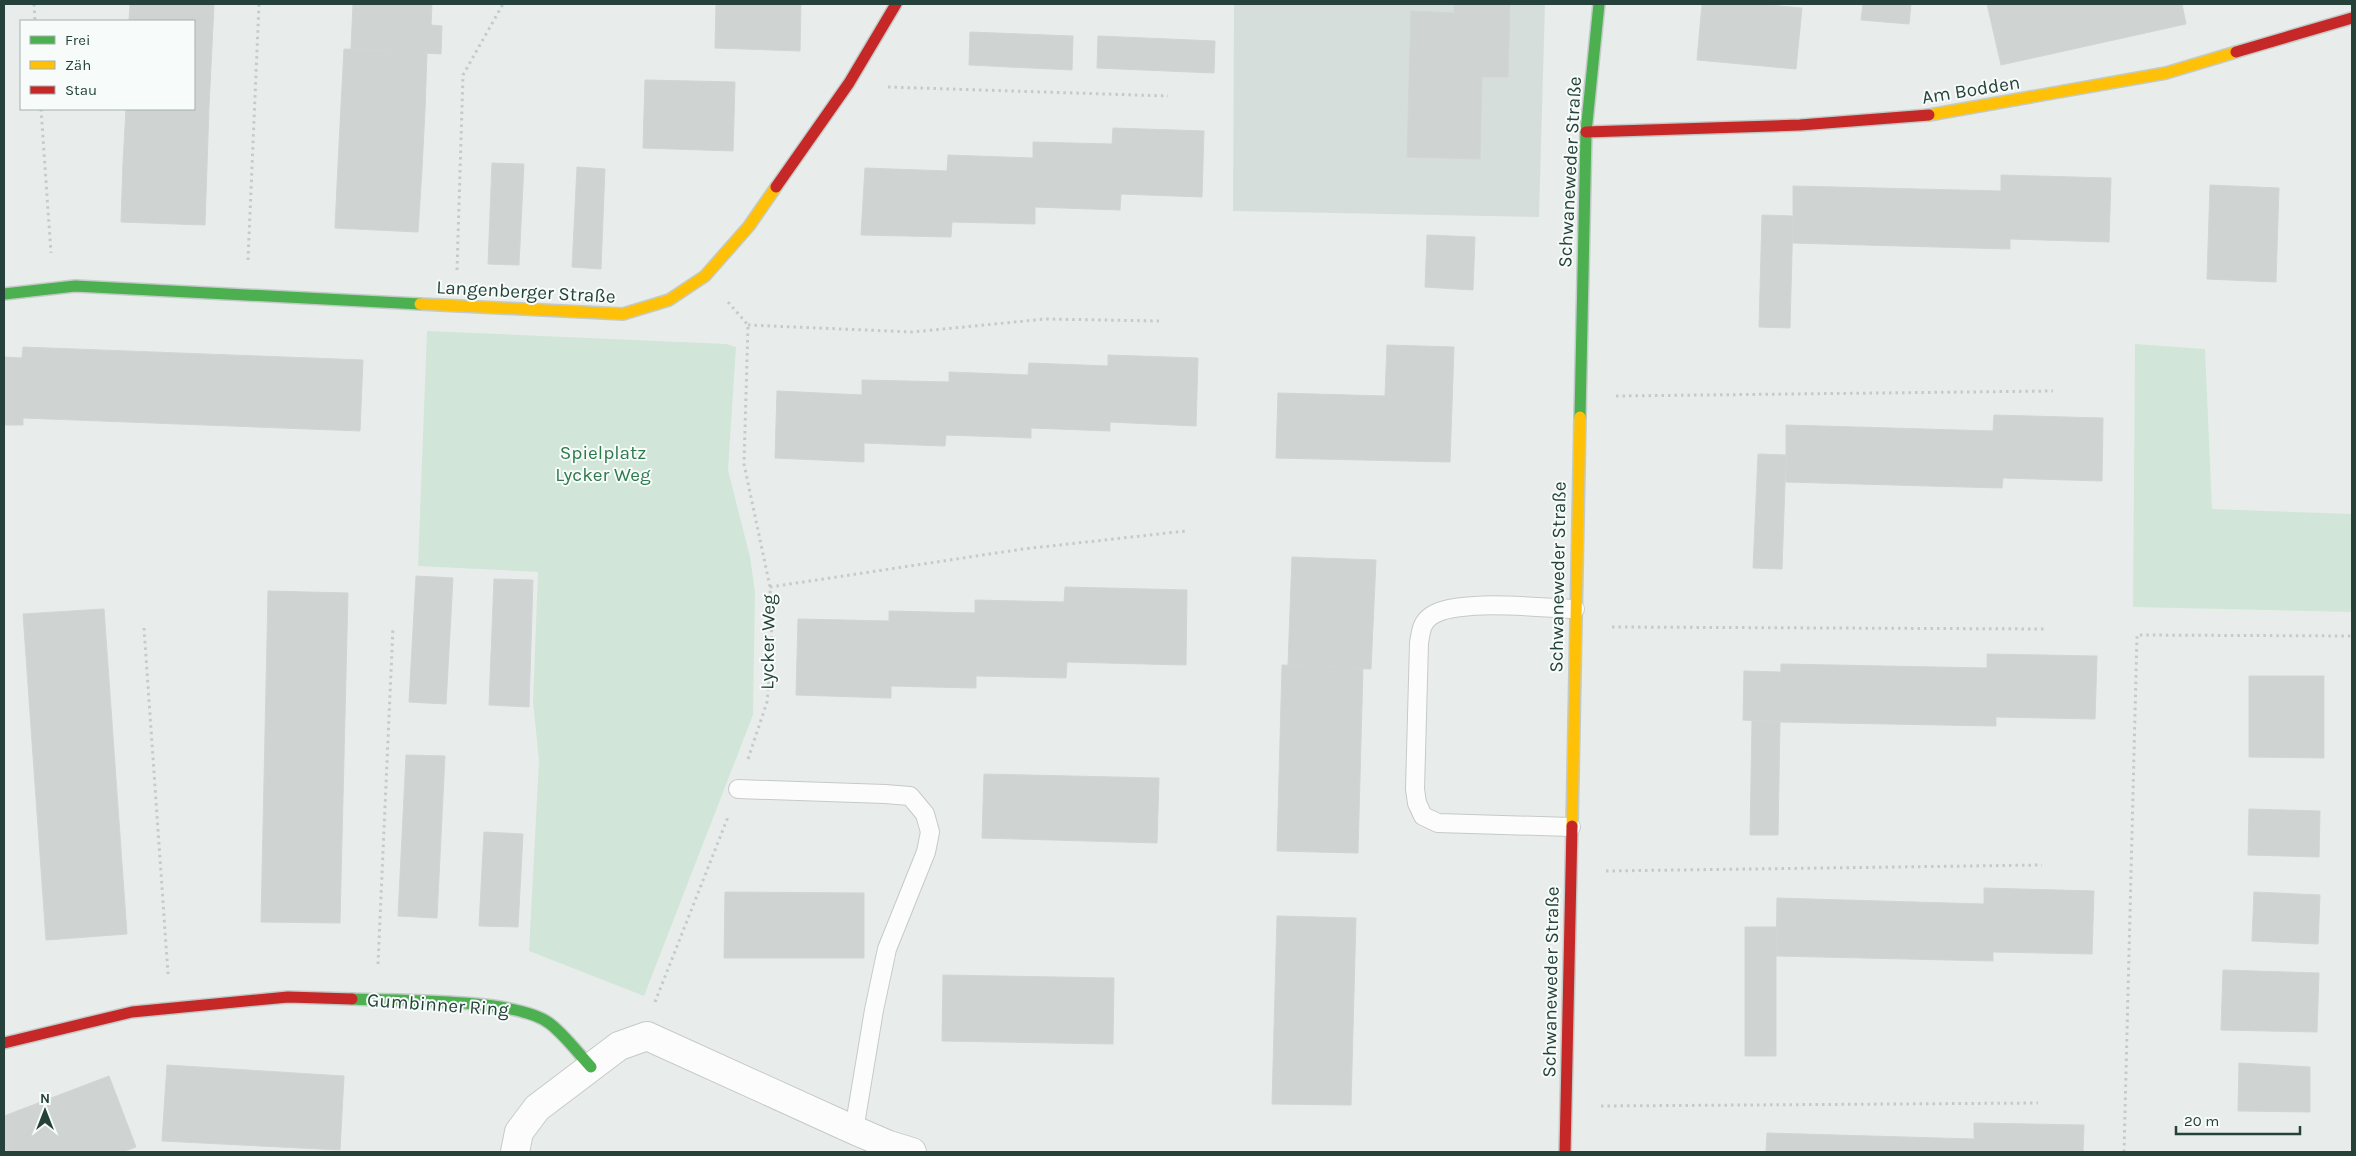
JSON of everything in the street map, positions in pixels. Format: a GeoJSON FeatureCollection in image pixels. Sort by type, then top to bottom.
{"type":"FeatureCollection","features":[{"type":"Feature","properties":{"kind":"street","name":"Langenberger Straße"},"geometry":{"type":"LineString","coordinates":[[4,294],[75,286],[623,314],[668,300],[705,276],[749,226],[849,83],[877,40],[896,4]]}},
{"type":"Feature","properties":{"kind":"street","name":"Schwaneweder Straße"},"geometry":{"type":"LineString","coordinates":[[1565,1152],[1579,397],[1586,132],[1600,4]]}},
{"type":"Feature","properties":{"kind":"street","name":"Am Bodden"},"geometry":{"type":"LineString","coordinates":[[1586,132],[1791,126],[1933,115],[2166,73],[2352,18]]}},
{"type":"Feature","properties":{"kind":"street","name":"Gumbinner Ring"},"geometry":{"type":"LineString","coordinates":[[4,1043],[132,1012],[288,997],[453,1003],[514,1009],[548,1022],[591,1067]]}},
{"type":"Feature","properties":{"kind":"street"},"geometry":{"type":"LineString","coordinates":[[515,1152],[519,1132],[537,1108],[619,1046],[647,1036],[854,1130],[889,1145],[912,1152]]}},
{"type":"Feature","properties":{"kind":"lane"},"geometry":{"type":"LineString","coordinates":[[1571,827],[1438,822],[1423,816],[1417,803],[1415,789],[1419,643],[1422,626],[1430,616],[1458,606],[1575,609]]}},
{"type":"Feature","properties":{"kind":"lane"},"geometry":{"type":"LineString","coordinates":[[738,789],[910,796],[925,814],[930,832],[926,852],[887,950],[874,1010],[854,1130]]}},
{"type":"Feature","properties":{"kind":"path"},"geometry":{"type":"LineString","coordinates":[[34,4],[35,20]]}},
{"type":"Feature","properties":{"kind":"path"},"geometry":{"type":"LineString","coordinates":[[247,296],[259,4]]}},
{"type":"Feature","properties":{"kind":"path"},"geometry":{"type":"LineString","coordinates":[[456,306],[464,75],[503,4]]}},
{"type":"Feature","properties":{"kind":"path"},"geometry":{"type":"LineString","coordinates":[[849,83],[900,88],[1168,96]]}},
{"type":"Feature","properties":{"kind":"path"},"geometry":{"type":"LineString","coordinates":[[41,110],[54,288]]}},
{"type":"Feature","properties":{"kind":"path"},"geometry":{"type":"LineString","coordinates":[[705,276],[748,325],[912,332],[1046,319],[1159,321]]}},
{"type":"Feature","properties":{"kind":"path","name":"Lycker Weg"},"geometry":{"type":"LineString","coordinates":[[647,1036],[656,998],[738,789],[767,702],[772,646],[770,587],[744,464],[748,325]]}},
{"type":"Feature","properties":{"kind":"path"},"geometry":{"type":"LineString","coordinates":[[1579,397],[2053,391]]}},
{"type":"Feature","properties":{"kind":"path"},"geometry":{"type":"LineString","coordinates":[[770,587],[1023,549],[1186,531]]}},
{"type":"Feature","properties":{"kind":"path"},"geometry":{"type":"LineString","coordinates":[[376,1000],[394,627]]}},
{"type":"Feature","properties":{"kind":"path"},"geometry":{"type":"LineString","coordinates":[[1575,627],[2046,629]]}},
{"type":"Feature","properties":{"kind":"path"},"geometry":{"type":"LineString","coordinates":[[144,628],[171,1008]]}},
{"type":"Feature","properties":{"kind":"path"},"geometry":{"type":"LineString","coordinates":[[2124,1152],[2137,635],[2352,636]]}},
{"type":"Feature","properties":{"kind":"path"},"geometry":{"type":"LineString","coordinates":[[1570,872],[2042,865]]}},
{"type":"Feature","properties":{"kind":"path"},"geometry":{"type":"LineString","coordinates":[[1566,1107],[2038,1103]]}},
{"type":"Feature","properties":{"kind":"shaded area"},"geometry":{"type":"Polygon","coordinates":[[[1234,4],[1545,4],[1539,217],[1233,211],[1234,4]]]}},
{"type":"Feature","properties":{"kind":"green space","name":"Spielplatz Lycker Weg"},"geometry":{"type":"Polygon","coordinates":[[[427,331],[726,344],[736,347],[728,470],[750,557],[755,592],[753,715],[644,996],[529,951],[539,761],[533,702],[538,572],[418,566],[427,331]]]}},
{"type":"Feature","properties":{"kind":"green space"},"geometry":{"type":"Polygon","coordinates":[[[2135,344],[2205,349],[2212,509],[2352,514],[2352,612],[2133,607],[2135,344]]]}},
{"type":"Feature","properties":{"kind":"building"},"geometry":{"type":"Polygon","coordinates":[[[130,4],[214,4],[212,46],[195,45],[195,20],[129,20],[130,4]]]}},
{"type":"Feature","properties":{"kind":"building"},"geometry":{"type":"Polygon","coordinates":[[[353,4],[432,4],[431,25],[442,26],[441,54],[351,49],[353,4]]]}},
{"type":"Feature","properties":{"kind":"building"},"geometry":{"type":"Polygon","coordinates":[[[716,4],[801,4],[800,51],[715,48],[716,4]]]}},
{"type":"Feature","properties":{"kind":"building"},"geometry":{"type":"Polygon","coordinates":[[[1454,4],[1510,4],[1508,77],[1482,77],[1480,159],[1407,157],[1411,11],[1454,13],[1454,4]]]}},
{"type":"Feature","properties":{"kind":"building"},"geometry":{"type":"Polygon","coordinates":[[[1702,4],[1757,4],[1802,8],[1796,69],[1697,60],[1702,4]]]}},
{"type":"Feature","properties":{"kind":"building"},"geometry":{"type":"Polygon","coordinates":[[[1863,4],[1911,4],[1909,24],[1861,20],[1863,4]]]}},
{"type":"Feature","properties":{"kind":"building"},"geometry":{"type":"Polygon","coordinates":[[[1987,4],[2182,4],[2186,24],[2001,65],[1987,4]]]}},
{"type":"Feature","properties":{"kind":"building"},"geometry":{"type":"Polygon","coordinates":[[[970,32],[1073,36],[1072,70],[969,65],[970,32]]]}},
{"type":"Feature","properties":{"kind":"building"},"geometry":{"type":"Polygon","coordinates":[[[1098,36],[1215,41],[1214,73],[1097,68],[1098,36]]]}},
{"type":"Feature","properties":{"kind":"building"},"geometry":{"type":"Polygon","coordinates":[[[195,45],[212,46],[209,106],[195,105],[195,45]]]}},
{"type":"Feature","properties":{"kind":"building"},"geometry":{"type":"Polygon","coordinates":[[[344,49],[427,53],[425,110],[341,106],[344,49]]]}},
{"type":"Feature","properties":{"kind":"building"},"geometry":{"type":"Polygon","coordinates":[[[645,80],[735,82],[733,151],[643,148],[645,80]]]}},
{"type":"Feature","properties":{"kind":"building"},"geometry":{"type":"Polygon","coordinates":[[[195,105],[209,106],[207,166],[123,163],[126,110],[195,110],[195,105]]]}},
{"type":"Feature","properties":{"kind":"building"},"geometry":{"type":"Polygon","coordinates":[[[341,106],[425,110],[422,169],[338,164],[341,106]]]}},
{"type":"Feature","properties":{"kind":"building"},"geometry":{"type":"Polygon","coordinates":[[[1113,128],[1204,131],[1202,197],[1121,194],[1120,210],[1035,207],[1035,224],[952,222],[951,237],[861,235],[865,168],[947,171],[948,155],[1033,158],[1033,142],[1112,144],[1113,128]]]}},
{"type":"Feature","properties":{"kind":"building"},"geometry":{"type":"Polygon","coordinates":[[[123,163],[207,166],[205,225],[121,222],[123,163]]]}},
{"type":"Feature","properties":{"kind":"building"},"geometry":{"type":"Polygon","coordinates":[[[492,163],[524,164],[519,265],[488,264],[492,163]]]}},
{"type":"Feature","properties":{"kind":"building"},"geometry":{"type":"Polygon","coordinates":[[[338,164],[422,169],[418,232],[335,228],[338,164]]]}},
{"type":"Feature","properties":{"kind":"building"},"geometry":{"type":"Polygon","coordinates":[[[577,167],[605,169],[601,269],[572,267],[577,167]]]}},
{"type":"Feature","properties":{"kind":"building"},"geometry":{"type":"Polygon","coordinates":[[[2001,175],[2111,178],[2109,242],[2010,239],[2010,249],[1793,243],[1793,186],[2001,191],[2001,175]]]}},
{"type":"Feature","properties":{"kind":"building"},"geometry":{"type":"Polygon","coordinates":[[[2210,185],[2279,188],[2276,282],[2207,279],[2210,185]]]}},
{"type":"Feature","properties":{"kind":"building"},"geometry":{"type":"Polygon","coordinates":[[[1762,215],[1793,216],[1790,328],[1759,327],[1762,215]]]}},
{"type":"Feature","properties":{"kind":"building"},"geometry":{"type":"Polygon","coordinates":[[[1427,235],[1475,237],[1473,290],[1425,287],[1427,235]]]}},
{"type":"Feature","properties":{"kind":"building"},"geometry":{"type":"Polygon","coordinates":[[[1387,345],[1454,347],[1450,462],[1276,458],[1278,393],[1385,396],[1387,345]]]}},
{"type":"Feature","properties":{"kind":"building"},"geometry":{"type":"Polygon","coordinates":[[[23,347],[363,360],[360,431],[23,418],[23,425],[4,425],[4,357],[22,358],[23,347]]]}},
{"type":"Feature","properties":{"kind":"building"},"geometry":{"type":"Polygon","coordinates":[[[1108,355],[1198,358],[1196,426],[1110,422],[1110,431],[1031,428],[1031,438],[946,435],[945,446],[864,443],[864,462],[775,458],[777,391],[862,395],[862,380],[949,382],[949,372],[1028,375],[1029,363],[1108,366],[1108,355]]]}},
{"type":"Feature","properties":{"kind":"building"},"geometry":{"type":"Polygon","coordinates":[[[1994,415],[2103,418],[2102,481],[2003,478],[2002,488],[1786,482],[1786,425],[1993,431],[1994,415]]]}},
{"type":"Feature","properties":{"kind":"building"},"geometry":{"type":"Polygon","coordinates":[[[1758,454],[1786,455],[1782,569],[1753,568],[1758,454]]]}},
{"type":"Feature","properties":{"kind":"building"},"geometry":{"type":"Polygon","coordinates":[[[1292,557],[1376,560],[1371,669],[1288,665],[1292,557]]]}},
{"type":"Feature","properties":{"kind":"building"},"geometry":{"type":"Polygon","coordinates":[[[416,576],[453,578],[446,704],[409,702],[416,576]]]}},
{"type":"Feature","properties":{"kind":"building"},"geometry":{"type":"Polygon","coordinates":[[[494,579],[533,580],[529,707],[489,705],[494,579]]]}},
{"type":"Feature","properties":{"kind":"building"},"geometry":{"type":"Polygon","coordinates":[[[1065,587],[1187,590],[1186,665],[1067,662],[1066,678],[976,676],[976,688],[891,686],[891,698],[796,695],[798,619],[889,621],[889,611],[975,613],[975,600],[1064,602],[1065,587]]]}},
{"type":"Feature","properties":{"kind":"building"},"geometry":{"type":"Polygon","coordinates":[[[268,591],[348,593],[340,923],[261,922],[268,591]]]}},
{"type":"Feature","properties":{"kind":"building"},"geometry":{"type":"Polygon","coordinates":[[[104,609],[127,934],[46,940],[23,614],[104,609]]]}},
{"type":"Feature","properties":{"kind":"building"},"geometry":{"type":"Polygon","coordinates":[[[1987,654],[2097,656],[2095,719],[1996,717],[1996,726],[1780,722],[1781,664],[1987,668],[1987,654]]]}},
{"type":"Feature","properties":{"kind":"building"},"geometry":{"type":"Polygon","coordinates":[[[1282,665],[1363,668],[1358,853],[1277,851],[1282,665]]]}},
{"type":"Feature","properties":{"kind":"building"},"geometry":{"type":"Polygon","coordinates":[[[1744,671],[1781,672],[1780,722],[1743,720],[1744,671]]]}},
{"type":"Feature","properties":{"kind":"building"},"geometry":{"type":"Polygon","coordinates":[[[2249,676],[2324,676],[2324,758],[2249,757],[2249,676]]]}},
{"type":"Feature","properties":{"kind":"building"},"geometry":{"type":"Polygon","coordinates":[[[1752,721],[1780,722],[1778,835],[1750,835],[1752,721]]]}},
{"type":"Feature","properties":{"kind":"building"},"geometry":{"type":"Polygon","coordinates":[[[406,755],[445,756],[437,918],[398,916],[406,755]]]}},
{"type":"Feature","properties":{"kind":"building"},"geometry":{"type":"Polygon","coordinates":[[[984,774],[1159,778],[1157,843],[982,838],[984,774]]]}},
{"type":"Feature","properties":{"kind":"building"},"geometry":{"type":"Polygon","coordinates":[[[2249,809],[2320,811],[2319,857],[2248,855],[2249,809]]]}},
{"type":"Feature","properties":{"kind":"building"},"geometry":{"type":"Polygon","coordinates":[[[484,832],[523,834],[518,927],[479,926],[484,832]]]}},
{"type":"Feature","properties":{"kind":"building"},"geometry":{"type":"Polygon","coordinates":[[[1984,888],[2094,891],[2092,954],[1993,952],[1993,961],[1776,956],[1777,898],[1984,904],[1984,888]]]}},
{"type":"Feature","properties":{"kind":"building"},"geometry":{"type":"Polygon","coordinates":[[[725,892],[864,893],[864,958],[724,958],[725,892]]]}},
{"type":"Feature","properties":{"kind":"building"},"geometry":{"type":"Polygon","coordinates":[[[2254,892],[2320,895],[2318,944],[2252,941],[2254,892]]]}},
{"type":"Feature","properties":{"kind":"building"},"geometry":{"type":"Polygon","coordinates":[[[1277,916],[1356,918],[1351,1105],[1272,1104],[1277,916]]]}},
{"type":"Feature","properties":{"kind":"building"},"geometry":{"type":"Polygon","coordinates":[[[1745,927],[1776,927],[1776,1056],[1745,1056],[1745,927]]]}},
{"type":"Feature","properties":{"kind":"building"},"geometry":{"type":"Polygon","coordinates":[[[2223,970],[2319,973],[2317,1032],[2221,1030],[2223,970]]]}},
{"type":"Feature","properties":{"kind":"building"},"geometry":{"type":"Polygon","coordinates":[[[943,975],[1114,978],[1113,1044],[942,1041],[943,975]]]}},
{"type":"Feature","properties":{"kind":"building"},"geometry":{"type":"Polygon","coordinates":[[[2239,1063],[2310,1067],[2310,1112],[2238,1111],[2239,1063]]]}},
{"type":"Feature","properties":{"kind":"building"},"geometry":{"type":"Polygon","coordinates":[[[167,1065],[344,1076],[340,1150],[162,1141],[167,1065]]]}},
{"type":"Feature","properties":{"kind":"building"},"geometry":{"type":"Polygon","coordinates":[[[109,1076],[136,1147],[122,1152],[4,1152],[4,1116],[109,1076]]]}},
{"type":"Feature","properties":{"kind":"building"},"geometry":{"type":"Polygon","coordinates":[[[1974,1123],[2084,1125],[2083,1152],[1766,1152],[1767,1133],[1974,1139],[1974,1123]]]}},
{"type":"Feature","properties":{"kind":"traffic: fast"},"geometry":{"type":"LineString","coordinates":[[1580,417],[1586,132],[1599,4]]}},
{"type":"Feature","properties":{"kind":"traffic: fast"},"geometry":{"type":"LineString","coordinates":[[4,294],[75,286],[420,304]]}},
{"type":"Feature","properties":{"kind":"traffic: fast"},"geometry":{"type":"LineString","coordinates":[[352,999],[455,1002],[510,1009],[533,1015],[555,1027],[591,1067]]}},
{"type":"Feature","properties":{"kind":"traffic: slow"},"geometry":{"type":"LineString","coordinates":[[1929,115],[2166,73],[2236,52]]}},
{"type":"Feature","properties":{"kind":"traffic: slow"},"geometry":{"type":"LineString","coordinates":[[420,304],[623,314],[669,300],[705,276],[749,226],[776,187]]}},
{"type":"Feature","properties":{"kind":"traffic: slow"},"geometry":{"type":"LineString","coordinates":[[1572,826],[1580,417]]}},
{"type":"Feature","properties":{"kind":"traffic: jam"},"geometry":{"type":"LineString","coordinates":[[776,187],[849,83],[896,4]]}},
{"type":"Feature","properties":{"kind":"traffic: jam"},"geometry":{"type":"LineString","coordinates":[[2236,52],[2352,18]]}},
{"type":"Feature","properties":{"kind":"traffic: jam"},"geometry":{"type":"LineString","coordinates":[[1586,132],[1800,125],[1929,115]]}},
{"type":"Feature","properties":{"kind":"traffic: jam"},"geometry":{"type":"LineString","coordinates":[[1565,1152],[1572,826]]}},
{"type":"Feature","properties":{"kind":"traffic: jam"},"geometry":{"type":"LineString","coordinates":[[4,1043],[132,1012],[288,997],[352,999]]}}]}
